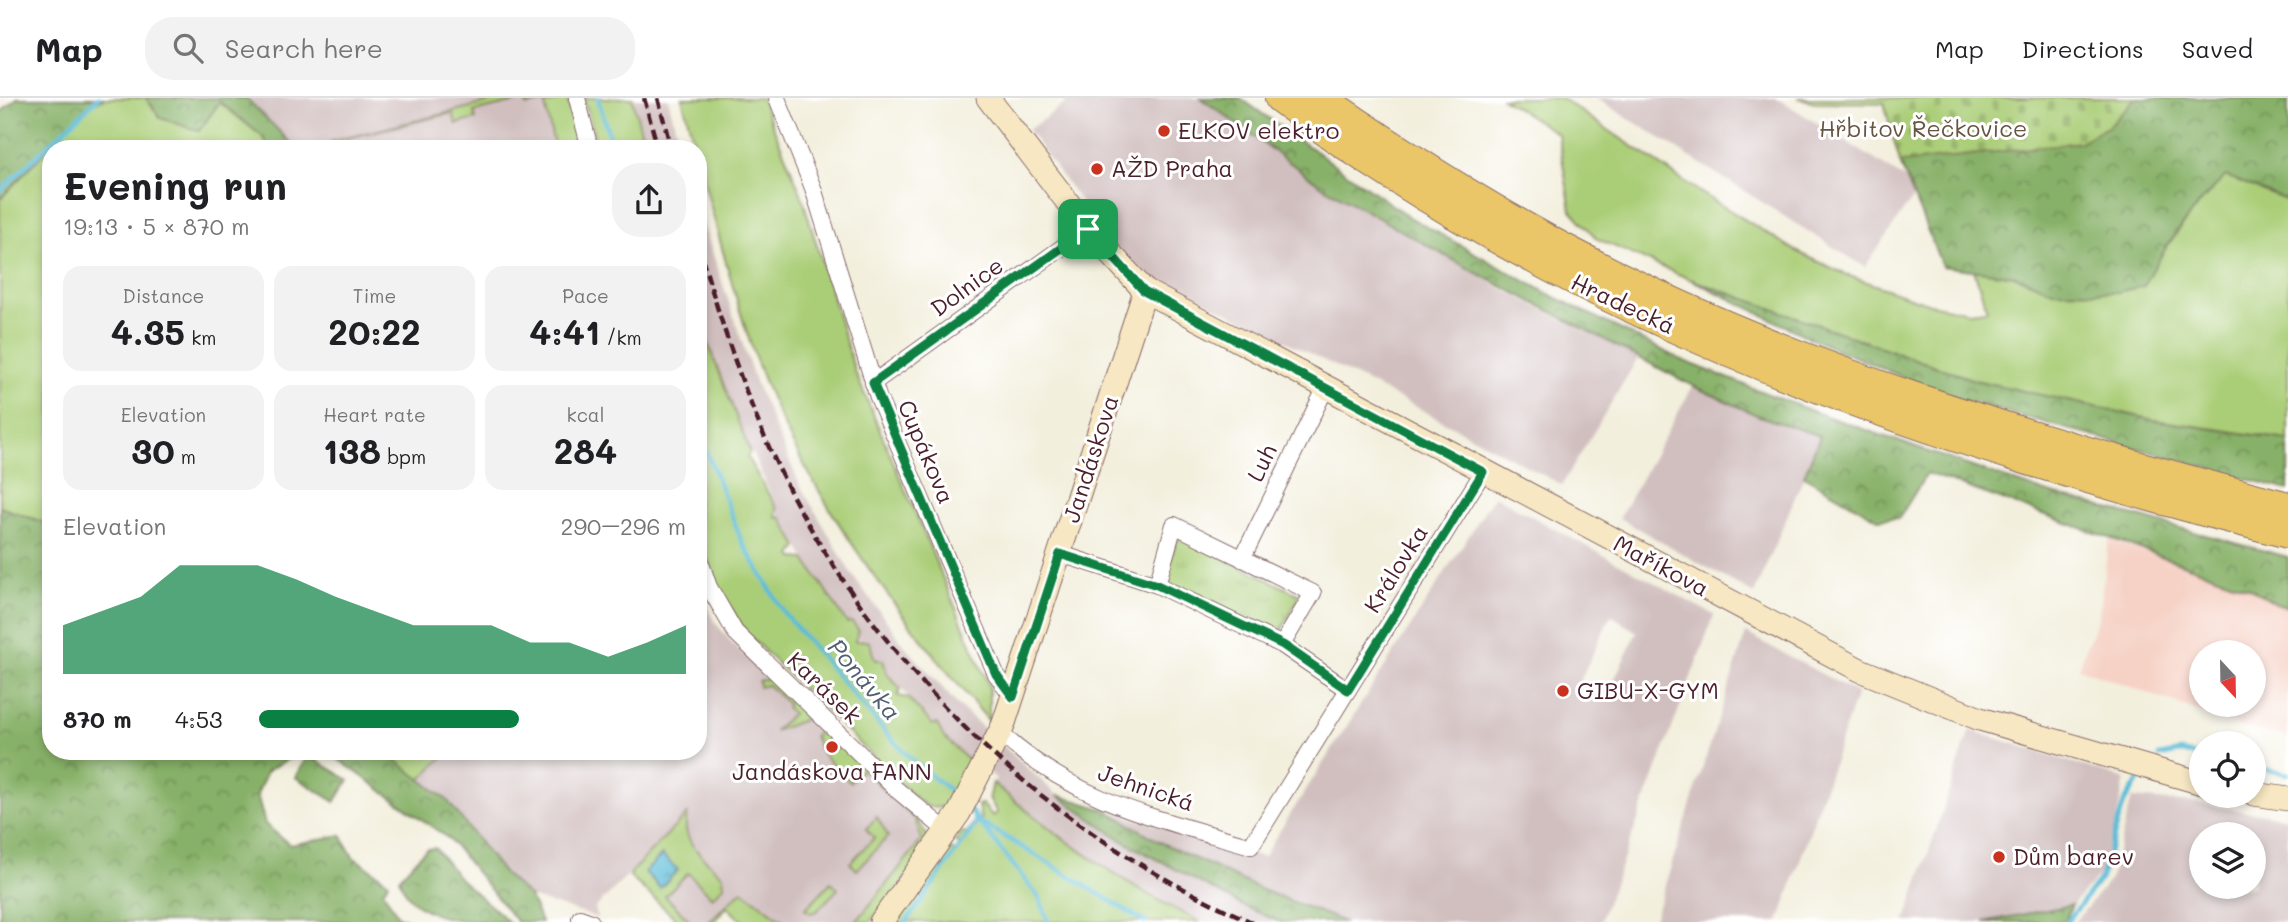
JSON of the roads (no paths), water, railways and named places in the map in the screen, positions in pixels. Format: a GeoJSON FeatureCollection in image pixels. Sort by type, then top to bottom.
{"type":"FeatureCollection","features":[{"type":"Feature","properties":{"kind":"highway","name":"Hradecká"},"geometry":{"type":"LineString","coordinates":[[1280,98],[1435,205],[1601,295],[1742,359],[1823,391],[1996,451],[2288,533]]}},
{"type":"Feature","properties":{"kind":"highway"},"geometry":{"type":"LineString","coordinates":[[1321,98],[1434,174],[1523,226],[1641,287],[1738,331],[1831,368],[1996,424],[2288,507]]}},
{"type":"Feature","properties":{"kind":"street"},"geometry":{"type":"LineString","coordinates":[[577,98],[588,140]]}},
{"type":"Feature","properties":{"kind":"street","name":"Cupákova"},"geometry":{"type":"LineString","coordinates":[[776,98],[813,187],[873,383],[996,674],[1013,697]]}},
{"type":"Feature","properties":{"kind":"street"},"geometry":{"type":"LineString","coordinates":[[988,98],[1088,229],[1144,291]]}},
{"type":"Feature","properties":{"kind":"street","name":"Dolnice"},"geometry":{"type":"LineString","coordinates":[[873,383],[1088,229]]}},
{"type":"Feature","properties":{"kind":"street","name":"Maříkova"},"geometry":{"type":"LineString","coordinates":[[1144,291],[1860,670],[1980,719],[2189,779]]}},
{"type":"Feature","properties":{"kind":"street","name":"Jandáskova"},"geometry":{"type":"LineString","coordinates":[[881,922],[959,813],[1000,733],[1144,291]]}},
{"type":"Feature","properties":{"kind":"street","name":"Luh"},"geometry":{"type":"LineString","coordinates":[[1242,559],[1326,387]]}},
{"type":"Feature","properties":{"kind":"street","name":"Královka"},"geometry":{"type":"LineString","coordinates":[[1251,846],[1483,472]]}},
{"type":"Feature","properties":{"kind":"street"},"geometry":{"type":"LineString","coordinates":[[1157,585],[1174,525],[1313,593],[1283,645]]}},
{"type":"Feature","properties":{"kind":"street"},"geometry":{"type":"LineString","coordinates":[[1060,554],[1157,585],[1283,645],[1348,690]]}},
{"type":"Feature","properties":{"kind":"street","name":"Karásek"},"geometry":{"type":"LineString","coordinates":[[707,581],[735,632],[897,790],[959,813]]}},
{"type":"Feature","properties":{"kind":"street","name":"Jehnická"},"geometry":{"type":"LineString","coordinates":[[1000,733],[1043,768],[1097,798],[1251,846]]}},
{"type":"Feature","properties":{"kind":"street"},"geometry":{"type":"LineString","coordinates":[[2266,796],[2288,799]]}},
{"type":"Feature","properties":{"kind":"water"},"geometry":{"type":"Polygon","coordinates":[[[662,855],[678,870],[660,888],[645,872],[662,855]]]}},
{"type":"Feature","properties":{"kind":"waterway"},"geometry":{"type":"LineString","coordinates":[[54,140],[98,98]]}},
{"type":"Feature","properties":{"kind":"waterway","name":"Ponávka"},"geometry":{"type":"LineString","coordinates":[[598,98],[610,140]]}},
{"type":"Feature","properties":{"kind":"waterway"},"geometry":{"type":"LineString","coordinates":[[0,191],[42,151]]}},
{"type":"Feature","properties":{"kind":"waterway","name":"Ponávka"},"geometry":{"type":"LineString","coordinates":[[707,452],[742,542],[784,613],[889,736],[917,765],[959,797]]}},
{"type":"Feature","properties":{"kind":"waterway"},"geometry":{"type":"LineString","coordinates":[[2159,756],[2180,752],[2189,754]]}},
{"type":"Feature","properties":{"kind":"waterway"},"geometry":{"type":"LineString","coordinates":[[2266,769],[2288,774]]}},
{"type":"Feature","properties":{"kind":"waterway"},"geometry":{"type":"LineString","coordinates":[[2067,922],[2101,878],[2124,803],[2138,781]]}},
{"type":"Feature","properties":{"kind":"waterway","name":"Ponávka"},"geometry":{"type":"LineString","coordinates":[[969,809],[1040,899],[1048,922]]}},
{"type":"Feature","properties":{"kind":"waterway"},"geometry":{"type":"LineString","coordinates":[[906,922],[976,824],[974,816]]}},
{"type":"Feature","properties":{"kind":"waterway"},"geometry":{"type":"LineString","coordinates":[[984,824],[1145,922]]}},
{"type":"Feature","properties":{"kind":"railway"},"geometry":{"type":"LineString","coordinates":[[644,98],[656,140]]}},
{"type":"Feature","properties":{"kind":"railway"},"geometry":{"type":"LineString","coordinates":[[658,98],[669,140]]}},
{"type":"Feature","properties":{"kind":"railway"},"geometry":{"type":"LineString","coordinates":[[707,274],[738,371],[791,493],[832,563],[878,629],[929,690],[985,747],[1046,799],[1111,846],[1179,887],[1252,922]]}},
{"type":"Feature","properties":{"kind":"place","name":"ELKOV elektro"},"geometry":{"type":"Point","coordinates":[1164,131]}},
{"type":"Feature","properties":{"kind":"place","name":"AŽD Praha"},"geometry":{"type":"Point","coordinates":[1097,169]}},
{"type":"Feature","properties":{"kind":"place","name":"GIBU-X-GYM"},"geometry":{"type":"Point","coordinates":[1563,691]}},
{"type":"Feature","properties":{"kind":"place","name":"Jandáskova FANN"},"geometry":{"type":"Point","coordinates":[832,747]}},
{"type":"Feature","properties":{"kind":"place","name":"Dům barev"},"geometry":{"type":"Point","coordinates":[1999,857]}},
{"type":"Feature","properties":{"kind":"park label","name":"Hřbitov Řečkovice"},"geometry":{"type":"Point","coordinates":[1923,129]}}]}
